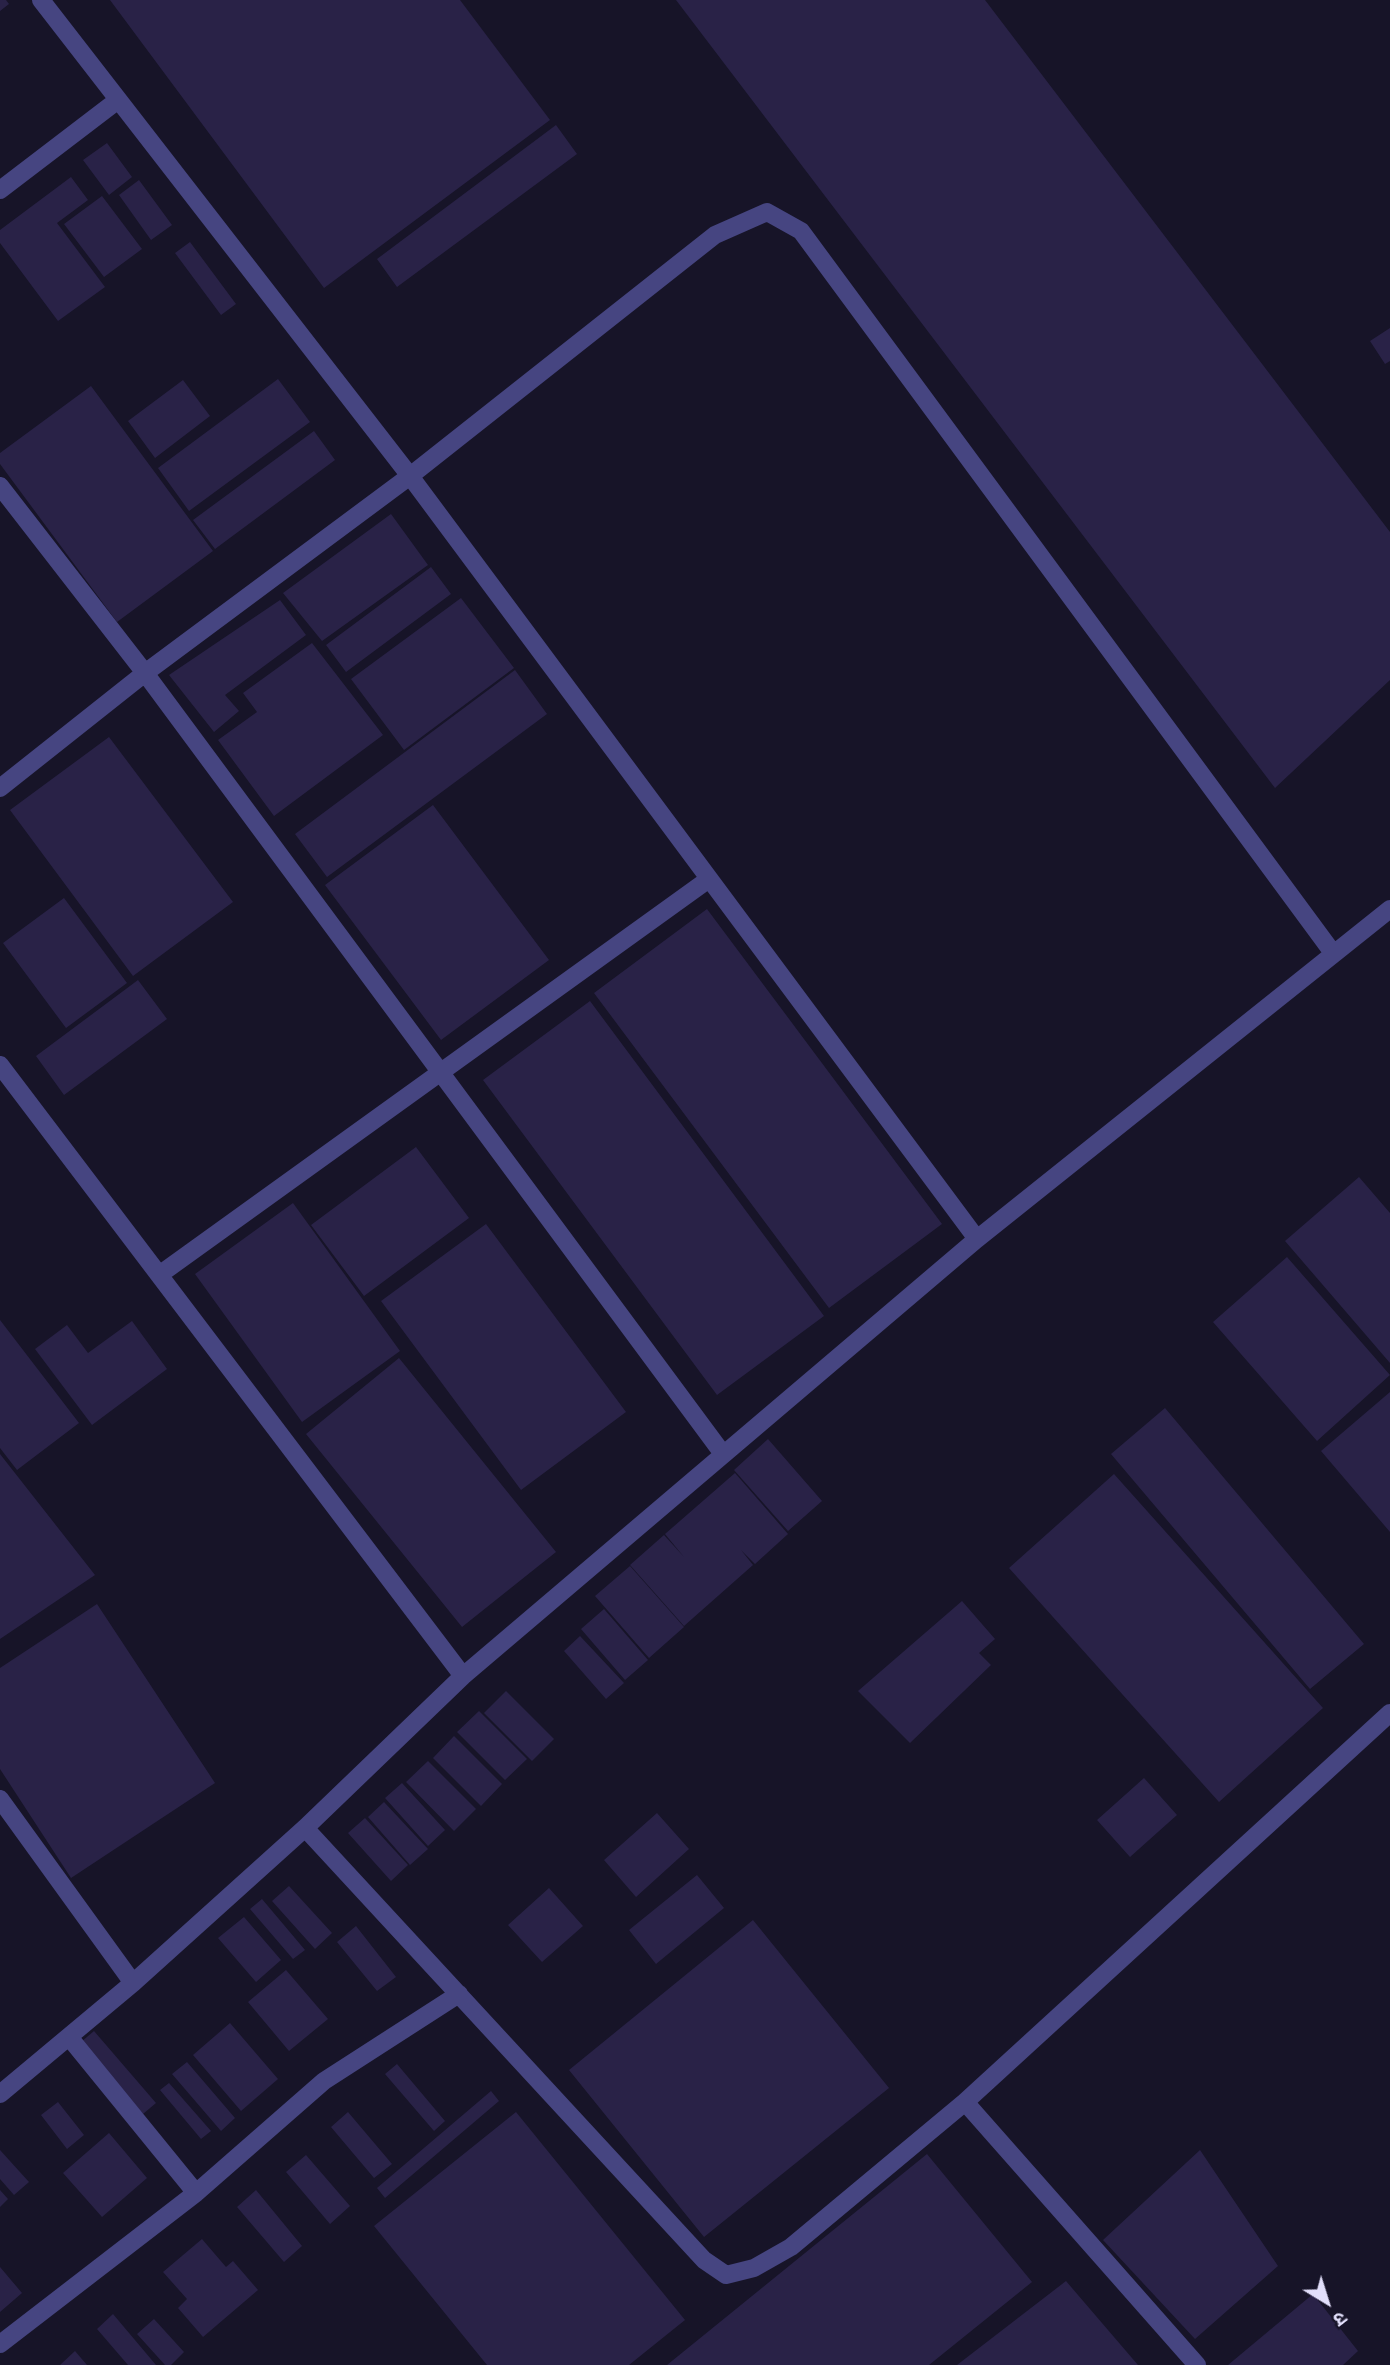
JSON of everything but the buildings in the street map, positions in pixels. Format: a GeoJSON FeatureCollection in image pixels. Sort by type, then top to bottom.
{"type":"FeatureCollection","features":[{"type":"Feature","properties":{"kind":"street"},"geometry":{"type":"LineString","coordinates":[[41,0],[410,476],[977,1239]]}},
{"type":"Feature","properties":{"kind":"street"},"geometry":{"type":"LineString","coordinates":[[0,190],[118,100]]}},
{"type":"Feature","properties":{"kind":"street"},"geometry":{"type":"LineString","coordinates":[[0,788],[145,673],[410,476],[715,235],[767,212],[801,231],[1334,953]]}},
{"type":"Feature","properties":{"kind":"street"},"geometry":{"type":"LineString","coordinates":[[0,486],[145,673],[723,1454]]}},
{"type":"Feature","properties":{"kind":"street"},"geometry":{"type":"LineString","coordinates":[[159,1275],[709,879]]}},
{"type":"Feature","properties":{"kind":"street"},"geometry":{"type":"LineString","coordinates":[[0,2094],[133,1983],[305,1828],[463,1676],[723,1454],[977,1239],[1390,909]]}},
{"type":"Feature","properties":{"kind":"street"},"geometry":{"type":"LineString","coordinates":[[0,1065],[463,1676]]}},
{"type":"Feature","properties":{"kind":"street"},"geometry":{"type":"LineString","coordinates":[[305,1828],[704,2260],[726,2275],[754,2268],[791,2247],[965,2102],[1390,1713]]}},
{"type":"Feature","properties":{"kind":"street"},"geometry":{"type":"LineString","coordinates":[[0,1799],[133,1983]]}},
{"type":"Feature","properties":{"kind":"street"},"geometry":{"type":"LineString","coordinates":[[0,2344],[196,2193],[324,2081],[459,1994]]}},
{"type":"Feature","properties":{"kind":"street"},"geometry":{"type":"LineString","coordinates":[[68,2037],[196,2193]]}},
{"type":"Feature","properties":{"kind":"street"},"geometry":{"type":"LineString","coordinates":[[965,2102],[1197,2365]]}}]}
